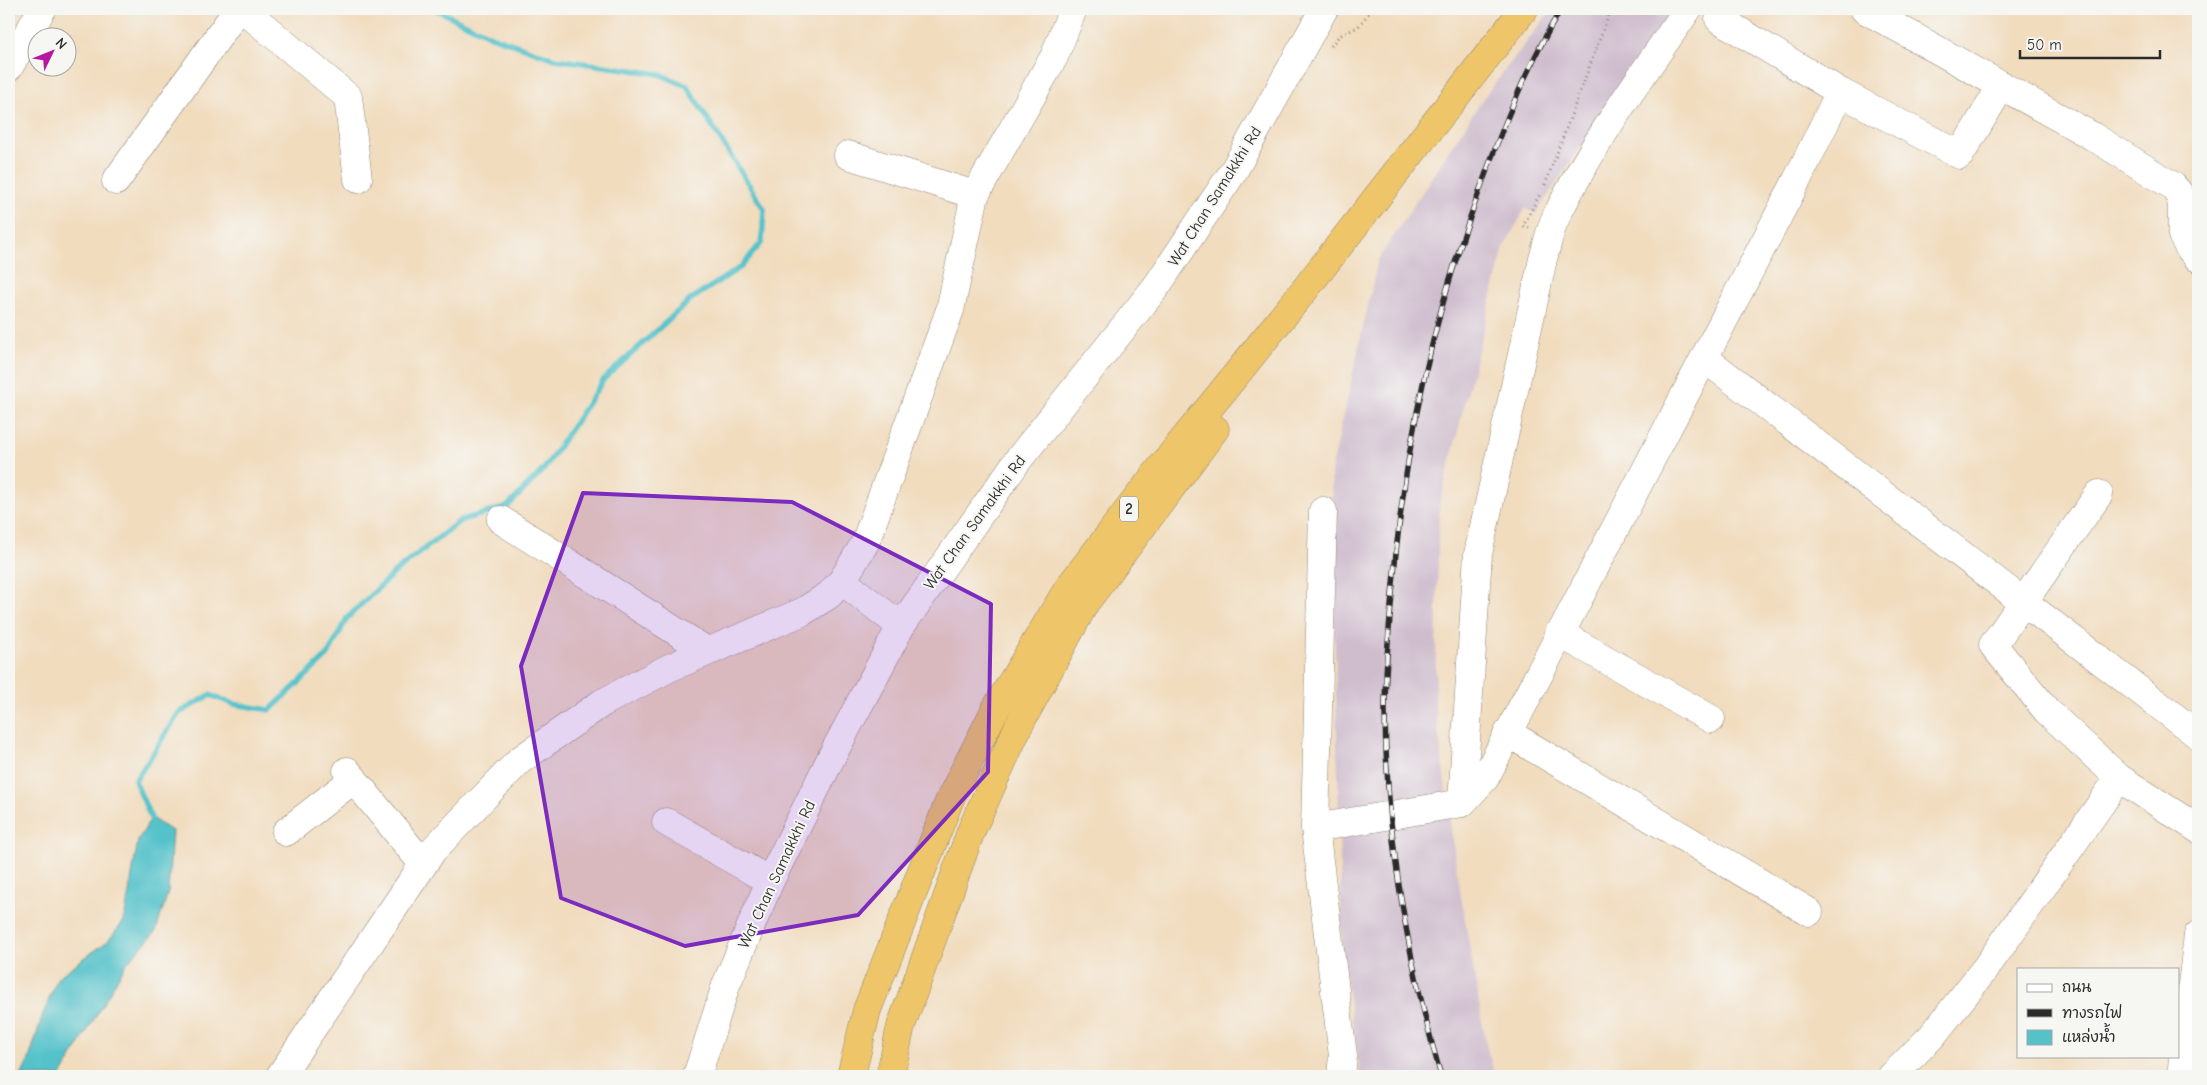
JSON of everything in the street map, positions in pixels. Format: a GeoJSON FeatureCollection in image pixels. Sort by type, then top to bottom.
{"type":"FeatureCollection","features":[{"type":"Feature","properties":{"kind":"highway","name":"2"},"geometry":{"type":"LineString","coordinates":[[851,1076],[867,1010],[950,799],[996,708],[1069,587],[1155,475],[1306,288],[1524,9]]}},
{"type":"Feature","properties":{"kind":"highway","name":"2"},"geometry":{"type":"LineString","coordinates":[[890,1076],[901,1026],[971,831],[1019,725],[1085,603],[1310,302],[1541,9]]}},
{"type":"Feature","properties":{"kind":"street"},"geometry":{"type":"LineString","coordinates":[[9,67],[42,9]]}},
{"type":"Feature","properties":{"kind":"street"},"geometry":{"type":"LineString","coordinates":[[116,181],[238,9]]}},
{"type":"Feature","properties":{"kind":"street"},"geometry":{"type":"LineString","coordinates":[[243,9],[348,97],[358,179]]}},
{"type":"Feature","properties":{"kind":"street"},"geometry":{"type":"LineString","coordinates":[[280,1076],[424,864],[458,824],[520,760],[602,703],[706,651],[802,612],[828,596],[842,581],[865,543],[950,310],[975,196],[1054,57],[1073,9]]}},
{"type":"Feature","properties":{"kind":"street","name":"Wat Chan Samakkhi Rd"},"geometry":{"type":"LineString","coordinates":[[697,1076],[726,985],[770,881],[834,752],[901,626],[1018,460],[1156,287],[1233,172],[1324,9]]}},
{"type":"Feature","properties":{"kind":"street"},"geometry":{"type":"LineString","coordinates":[[1462,803],[1478,554],[1543,259],[1556,216],[1576,181],[1623,102],[1688,9]]}},
{"type":"Feature","properties":{"kind":"street"},"geometry":{"type":"LineString","coordinates":[[1725,9],[1719,19],[1840,92],[1960,155],[2002,86]]}},
{"type":"Feature","properties":{"kind":"street"},"geometry":{"type":"LineString","coordinates":[[1864,9],[2092,136],[2173,186],[2179,193],[2182,205],[2182,235],[2189,248],[2198,258]]}},
{"type":"Feature","properties":{"kind":"street"},"geometry":{"type":"LineString","coordinates":[[1315,828],[1462,803],[1485,778],[1797,180],[1840,92]]}},
{"type":"Feature","properties":{"kind":"street"},"geometry":{"type":"LineString","coordinates":[[848,155],[975,196]]}},
{"type":"Feature","properties":{"kind":"street"},"geometry":{"type":"LineString","coordinates":[[1704,358],[2198,735]]}},
{"type":"Feature","properties":{"kind":"street"},"geometry":{"type":"LineString","coordinates":[[2099,494],[2024,602],[1992,644],[2047,711],[2119,778],[2198,829]]}},
{"type":"Feature","properties":{"kind":"street"},"geometry":{"type":"LineString","coordinates":[[1323,511],[1315,828],[1343,1056],[1341,1076]]}},
{"type":"Feature","properties":{"kind":"street"},"geometry":{"type":"LineString","coordinates":[[501,520],[706,651]]}},
{"type":"Feature","properties":{"kind":"street"},"geometry":{"type":"LineString","coordinates":[[842,581],[901,626]]}},
{"type":"Feature","properties":{"kind":"street"},"geometry":{"type":"LineString","coordinates":[[1559,633],[1711,719]]}},
{"type":"Feature","properties":{"kind":"street"},"geometry":{"type":"LineString","coordinates":[[1508,733],[1809,912]]}},
{"type":"Feature","properties":{"kind":"street"},"geometry":{"type":"LineString","coordinates":[[286,832],[350,775],[424,864]]}},
{"type":"Feature","properties":{"kind":"street"},"geometry":{"type":"LineString","coordinates":[[1892,1076],[1932,1036],[1979,976],[2119,778]]}},
{"type":"Feature","properties":{"kind":"street"},"geometry":{"type":"LineString","coordinates":[[666,822],[770,881]]}},
{"type":"Feature","properties":{"kind":"street"},"geometry":{"type":"LineString","coordinates":[[2181,1076],[2198,936]]}},
{"type":"Feature","properties":{"kind":"path"},"geometry":{"type":"LineString","coordinates":[[1327,52],[1339,36],[1358,27],[1372,9]]}},
{"type":"Feature","properties":{"kind":"path"},"geometry":{"type":"LineString","coordinates":[[1545,185],[1611,9]]}},
{"type":"Feature","properties":{"kind":"highlighted area"},"geometry":{"type":"Polygon","coordinates":[[[583,493],[792,502],[991,604],[988,772],[858,915],[685,946],[561,898],[521,666],[583,493]]]}},
{"type":"Feature","properties":{"kind":"shaded area"},"geometry":{"type":"Polygon","coordinates":[[[1552,9],[1674,9],[1536,213],[1525,209],[1504,247],[1439,507],[1435,708],[1456,866],[1486,1045],[1495,1076],[1361,1076],[1342,953],[1331,472],[1378,260],[1484,97],[1552,9]]]}},
{"type":"Feature","properties":{"kind":"water"},"geometry":{"type":"Polygon","coordinates":[[[151,818],[172,831],[168,892],[156,931],[126,964],[61,1076],[21,1076],[28,1062],[43,1014],[58,977],[108,941],[124,921],[138,841],[151,818]]]}},
{"type":"Feature","properties":{"kind":"waterway"},"geometry":{"type":"LineString","coordinates":[[151,818],[135,781],[179,713],[210,695],[233,704],[270,710],[328,655],[347,618],[395,572],[461,520],[507,507],[544,469],[604,379],[690,300],[741,267],[762,242],[764,209],[687,86],[659,74],[555,59],[491,36],[435,9]]}},
{"type":"Feature","properties":{"kind":"railway"},"geometry":{"type":"LineString","coordinates":[[1441,1076],[1418,986],[1409,941],[1394,849],[1389,803],[1385,711],[1386,663],[1398,535],[1404,487],[1421,392],[1444,298],[1458,252],[1502,130],[1535,56],[1561,9]]}}]}
